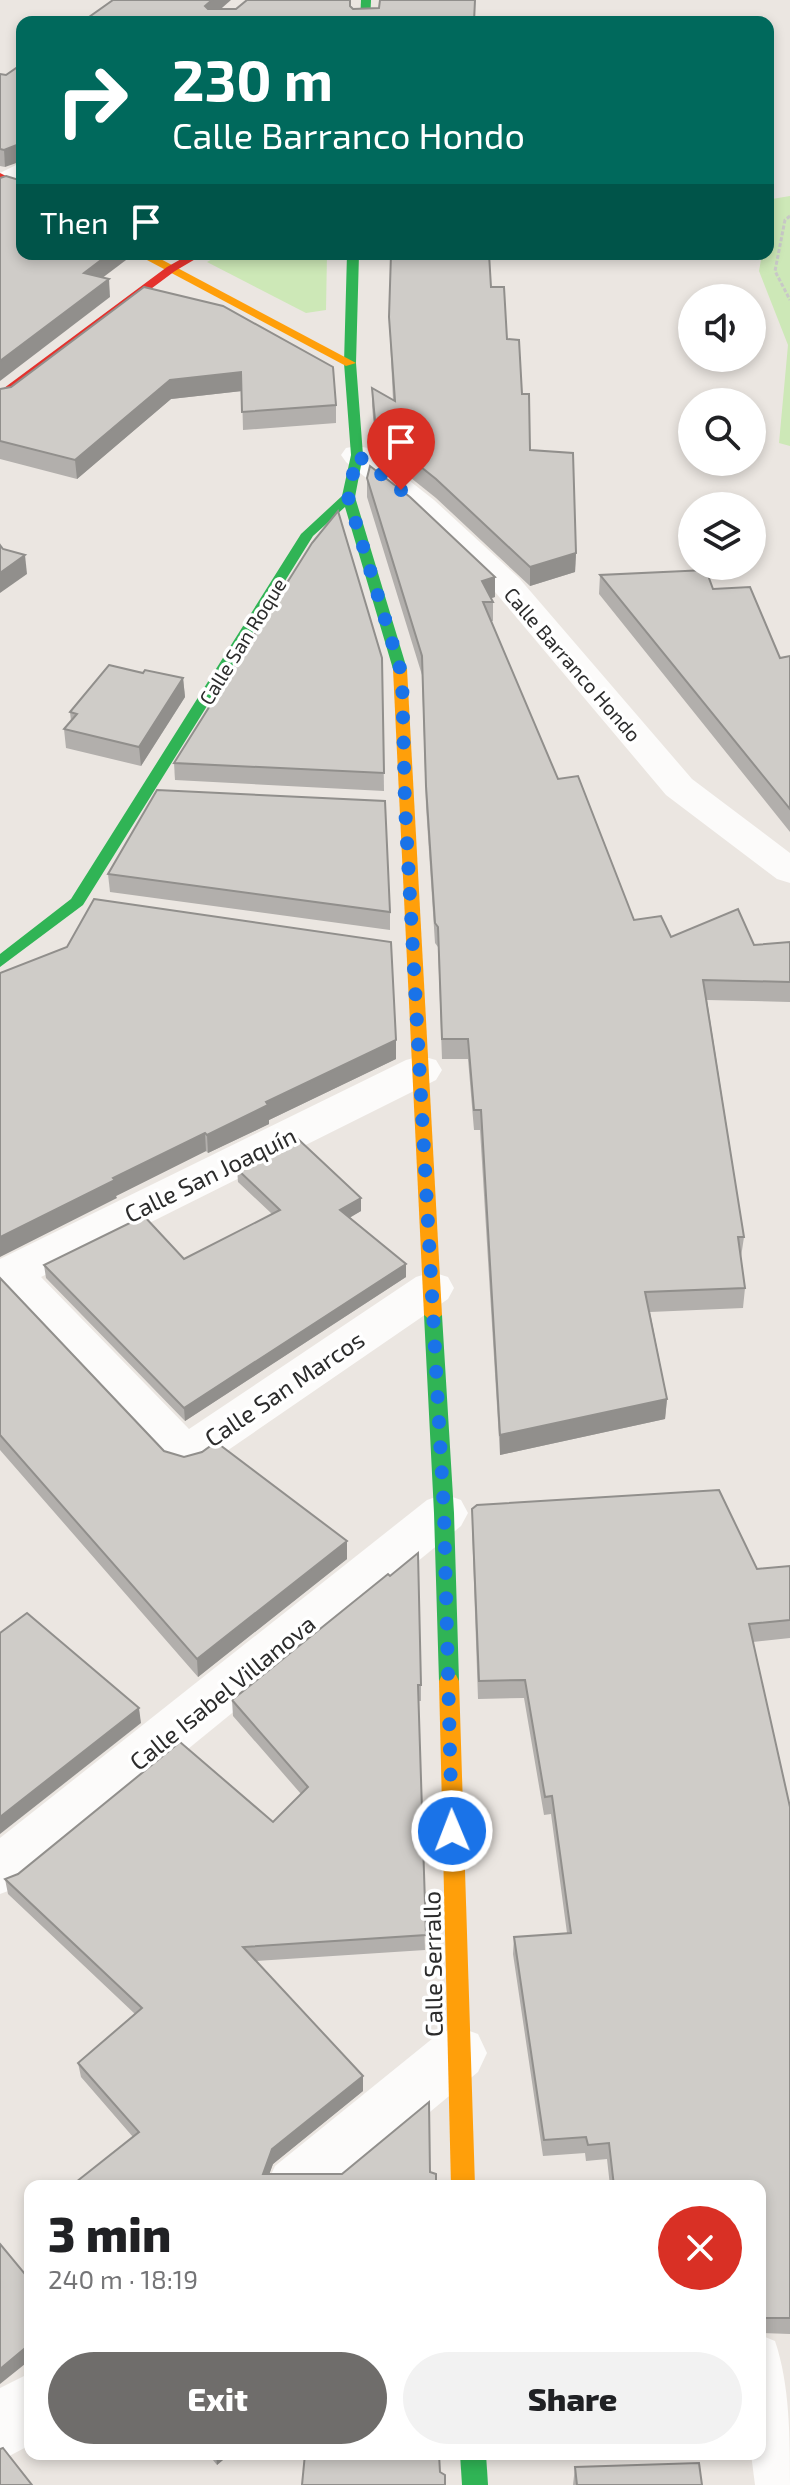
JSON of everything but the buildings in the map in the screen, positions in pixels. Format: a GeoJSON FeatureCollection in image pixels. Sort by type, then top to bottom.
{"type":"FeatureCollection","features":[{"type":"Feature","properties":{"kind":"street"},"geometry":{"type":"LineString","coordinates":[[154,260],[350,363]]}},
{"type":"Feature","properties":{"kind":"street"},"geometry":{"type":"LineString","coordinates":[[0,397],[187,260]]}},
{"type":"Feature","properties":{"kind":"street","name":"Calle Serrallo"},"geometry":{"type":"LineString","coordinates":[[353,260],[350,363],[357,455],[348,497],[402,675],[390,805],[400,947],[421,1070],[444,1513],[463,2180]]}},
{"type":"Feature","properties":{"kind":"street","name":"Calle Barranco Hondo"},"geometry":{"type":"LineString","coordinates":[[357,455],[423,507],[507,585],[679,787],[790,871]]}},
{"type":"Feature","properties":{"kind":"street","name":"Calle San Roque"},"geometry":{"type":"LineString","coordinates":[[0,962],[77,902],[162,794],[308,534],[348,497]]}},
{"type":"Feature","properties":{"kind":"street"},"geometry":{"type":"LineString","coordinates":[[77,902],[123,908]]}},
{"type":"Feature","properties":{"kind":"street","name":"Calle San Joaquín"},"geometry":{"type":"LineString","coordinates":[[5,1275],[421,1070]]}},
{"type":"Feature","properties":{"kind":"street","name":"Calle San Marcos"},"geometry":{"type":"LineString","coordinates":[[5,1275],[185,1455],[432,1288]]}},
{"type":"Feature","properties":{"kind":"street","name":"Calle Isabel Villanova"},"geometry":{"type":"LineString","coordinates":[[0,1870],[444,1513]]}},
{"type":"Feature","properties":{"kind":"street"},"geometry":{"type":"LineString","coordinates":[[303,2180],[458,2053]]}},
{"type":"Feature","properties":{"kind":"street"},"geometry":{"type":"LineString","coordinates":[[0,2429],[24,2409]]}},
{"type":"Feature","properties":{"kind":"street"},"geometry":{"type":"LineString","coordinates":[[473,2460],[475,2485]]}},
{"type":"Feature","properties":{"kind":"lane"},"geometry":{"type":"LineString","coordinates":[[766,2402],[777,2485]]}},
{"type":"Feature","properties":{"kind":"path"},"geometry":{"type":"LineString","coordinates":[[790,216],[785,220],[775,271],[790,300]]}},
{"type":"Feature","properties":{"kind":"green space"},"geometry":{"type":"Polygon","coordinates":[[[790,196],[790,446],[779,443],[788,345],[759,271],[761,260],[774,260],[774,199],[790,196]]]}},
{"type":"Feature","properties":{"kind":"green space"},"geometry":{"type":"Polygon","coordinates":[[[327,260],[326,310],[306,313],[207,262],[327,260]]]}},
{"type":"Feature","properties":{"kind":"traffic: fast"},"geometry":{"type":"LineString","coordinates":[[365,16],[366,0]]}},
{"type":"Feature","properties":{"kind":"traffic: fast"},"geometry":{"type":"LineString","coordinates":[[353,260],[350,363],[357,455],[348,497],[400,669]]}},
{"type":"Feature","properties":{"kind":"traffic: fast"},"geometry":{"type":"LineString","coordinates":[[0,962],[77,902],[308,534],[348,497]]}},
{"type":"Feature","properties":{"kind":"traffic: fast"},"geometry":{"type":"LineString","coordinates":[[433,1315],[449,1681]]}},
{"type":"Feature","properties":{"kind":"traffic: fast"},"geometry":{"type":"LineString","coordinates":[[473,2460],[475,2485]]}},
{"type":"Feature","properties":{"kind":"traffic: slow"},"geometry":{"type":"LineString","coordinates":[[155,260],[350,363]]}},
{"type":"Feature","properties":{"kind":"traffic: slow"},"geometry":{"type":"LineString","coordinates":[[400,669],[433,1315]]}},
{"type":"Feature","properties":{"kind":"traffic: slow"},"geometry":{"type":"LineString","coordinates":[[449,1681],[463,2180]]}},
{"type":"Feature","properties":{"kind":"traffic: jam"},"geometry":{"type":"LineString","coordinates":[[0,176],[16,185]]}},
{"type":"Feature","properties":{"kind":"traffic: jam"},"geometry":{"type":"LineString","coordinates":[[0,397],[187,260]]}},
{"type":"Feature","properties":{"kind":"route"},"geometry":{"type":"LineString","coordinates":[[401,490],[357,455],[348,497],[402,675],[405,806],[444,1513],[452,1831]]}}]}
